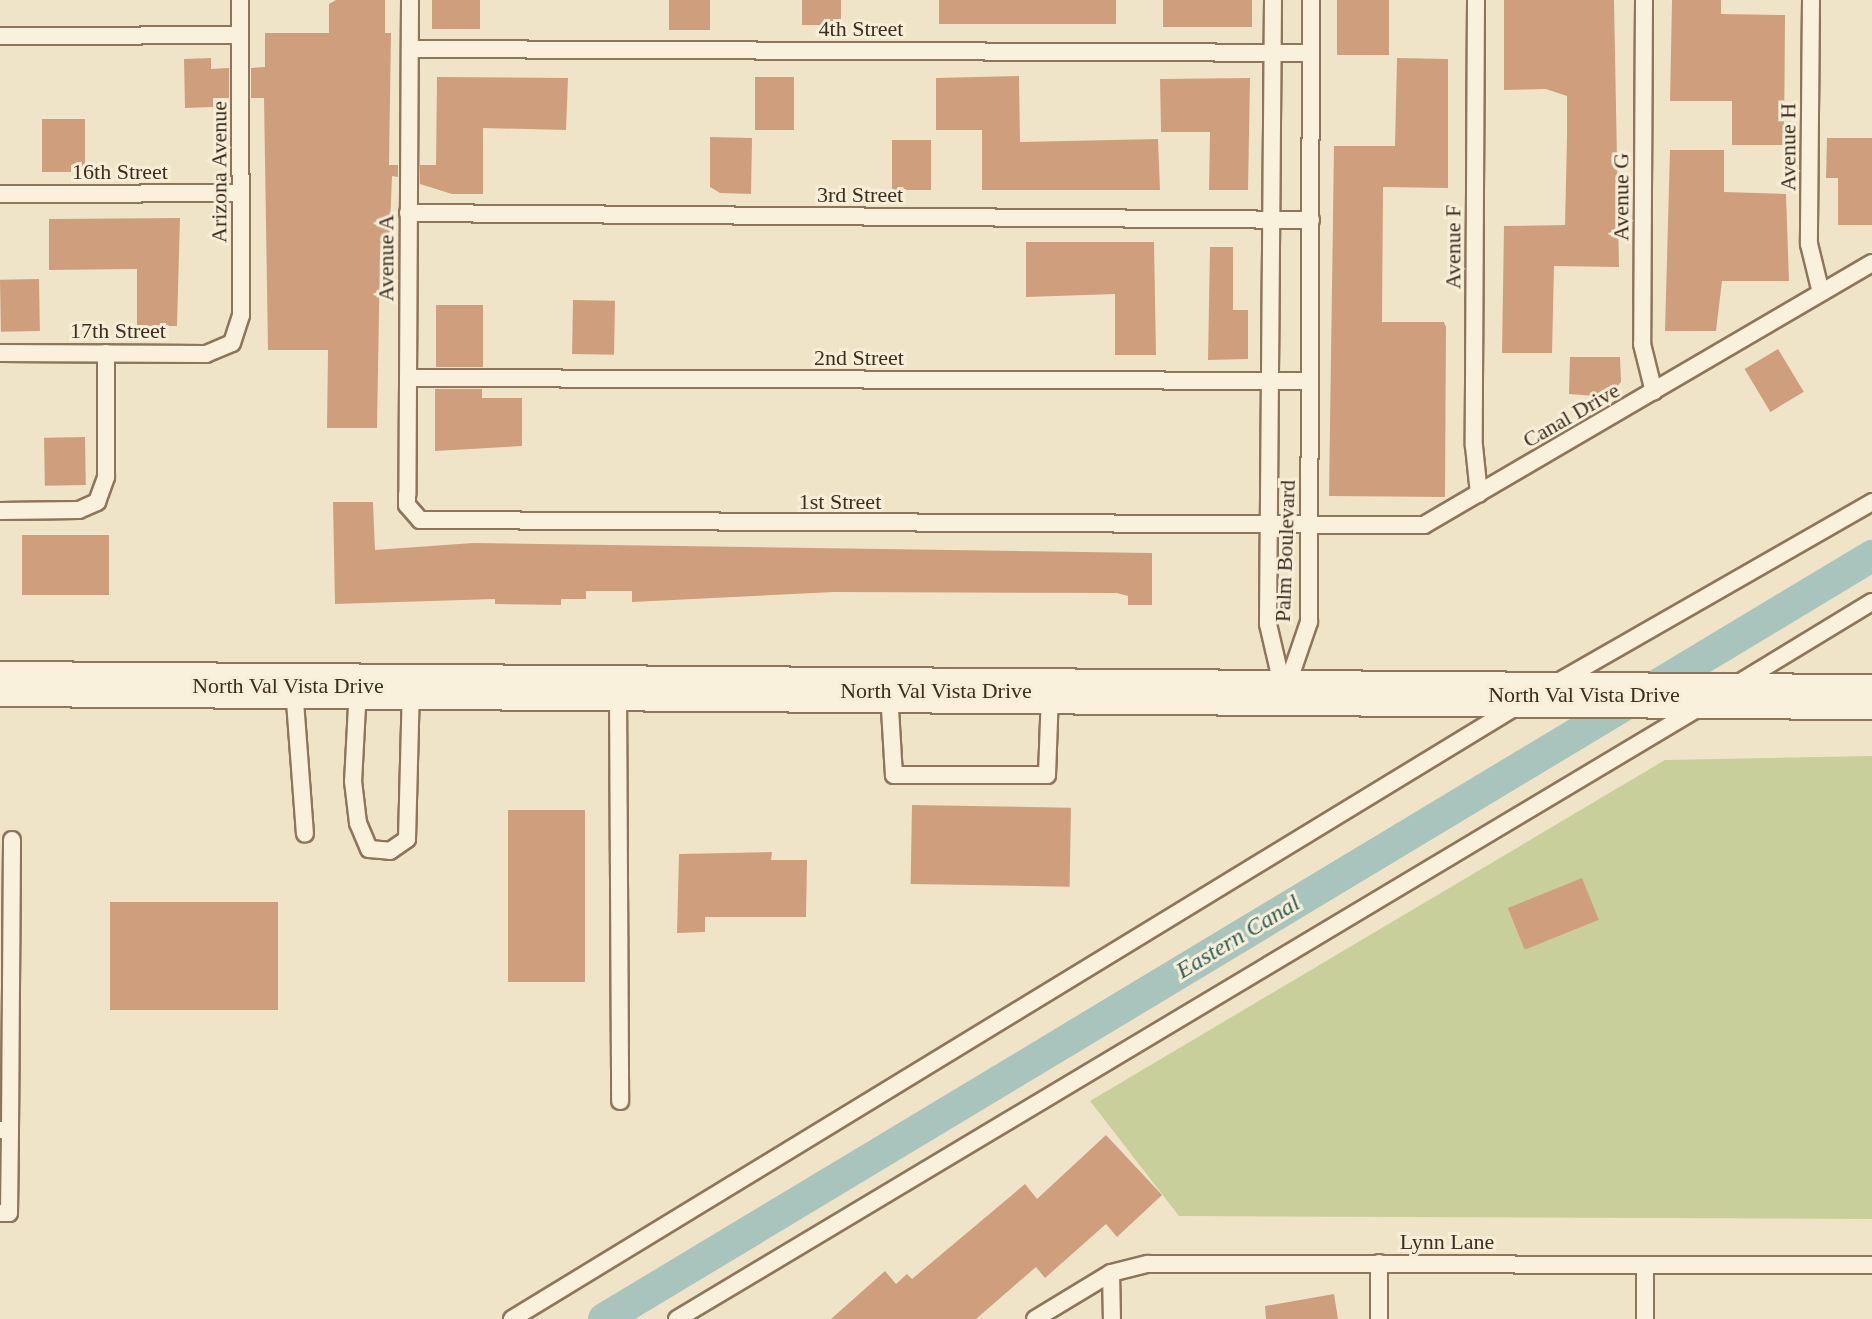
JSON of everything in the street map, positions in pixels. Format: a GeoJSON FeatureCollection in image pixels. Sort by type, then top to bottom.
{"type":"FeatureCollection","features":[{"type":"Feature","properties":{"kind":"main road","name":"North Val Vista Drive"},"geometry":{"type":"LineString","coordinates":[[0,684],[1872,697]]}},
{"type":"Feature","properties":{"kind":"lane","name":"Arizona Avenue"},"geometry":{"type":"LineString","coordinates":[[232,343],[241,315],[240,0]]}},
{"type":"Feature","properties":{"kind":"lane","name":"Avenue A"},"geometry":{"type":"LineString","coordinates":[[410,0],[407,495],[412,514]]}},
{"type":"Feature","properties":{"kind":"lane","name":"Palm Boulevard"},"geometry":{"type":"LineString","coordinates":[[1273,0],[1268,624],[1284,693]]}},
{"type":"Feature","properties":{"kind":"lane","name":"Palm Boulevard"},"geometry":{"type":"LineString","coordinates":[[1284,693],[1309,622],[1311,0]]}},
{"type":"Feature","properties":{"kind":"lane","name":"Avenue F"},"geometry":{"type":"LineString","coordinates":[[1476,0],[1474,446],[1479,494]]}},
{"type":"Feature","properties":{"kind":"lane","name":"Avenue G"},"geometry":{"type":"LineString","coordinates":[[1644,0],[1642,344],[1654,392]]}},
{"type":"Feature","properties":{"kind":"lane","name":"Avenue H"},"geometry":{"type":"LineString","coordinates":[[1811,0],[1809,244],[1821,293]]}},
{"type":"Feature","properties":{"kind":"lane"},"geometry":{"type":"LineString","coordinates":[[0,36],[240,35]]}},
{"type":"Feature","properties":{"kind":"lane","name":"4th Street"},"geometry":{"type":"LineString","coordinates":[[410,49],[1311,53]]}},
{"type":"Feature","properties":{"kind":"lane","name":"16th Street"},"geometry":{"type":"LineString","coordinates":[[0,194],[241,193]]}},
{"type":"Feature","properties":{"kind":"lane","name":"3rd Street"},"geometry":{"type":"LineString","coordinates":[[408,213],[1311,220]]}},
{"type":"Feature","properties":{"kind":"lane","name":"Canal Drive"},"geometry":{"type":"LineString","coordinates":[[1270,527],[1424,525],[1872,263]]}},
{"type":"Feature","properties":{"kind":"lane","name":"17th Street"},"geometry":{"type":"LineString","coordinates":[[0,353],[206,354],[232,343]]}},
{"type":"Feature","properties":{"kind":"lane"},"geometry":{"type":"LineString","coordinates":[[0,511],[79,510],[97,502],[106,477],[106,353]]}},
{"type":"Feature","properties":{"kind":"lane","name":"2nd Street"},"geometry":{"type":"LineString","coordinates":[[408,378],[1310,381]]}},
{"type":"Feature","properties":{"kind":"lane"},"geometry":{"type":"LineString","coordinates":[[512,1319],[1540,695],[1872,502]]}},
{"type":"Feature","properties":{"kind":"lane","name":"1st Street"},"geometry":{"type":"LineString","coordinates":[[412,514],[430,522],[1270,527]]}},
{"type":"Feature","properties":{"kind":"lane"},"geometry":{"type":"LineString","coordinates":[[677,1319],[1872,602]]}},
{"type":"Feature","properties":{"kind":"lane"},"geometry":{"type":"LineString","coordinates":[[294,687],[305,834]]}},
{"type":"Feature","properties":{"kind":"lane"},"geometry":{"type":"LineString","coordinates":[[358,687],[353,781],[358,823],[369,849],[390,851],[407,839],[411,687]]}},
{"type":"Feature","properties":{"kind":"lane"},"geometry":{"type":"LineString","coordinates":[[618,689],[620,1101]]}},
{"type":"Feature","properties":{"kind":"lane"},"geometry":{"type":"LineString","coordinates":[[888,691],[894,775],[1047,775],[1050,691]]}},
{"type":"Feature","properties":{"kind":"lane"},"geometry":{"type":"LineString","coordinates":[[0,1213],[9,1213],[5,1130],[12,840]]}},
{"type":"Feature","properties":{"kind":"lane"},"geometry":{"type":"LineString","coordinates":[[1379,1263],[1379,1319]]}},
{"type":"Feature","properties":{"kind":"lane","name":"Lynn Lane"},"geometry":{"type":"LineString","coordinates":[[1035,1319],[1111,1273],[1148,1264],[1872,1265]]}},
{"type":"Feature","properties":{"kind":"lane"},"geometry":{"type":"LineString","coordinates":[[1645,1265],[1645,1319]]}},
{"type":"Feature","properties":{"kind":"lane"},"geometry":{"type":"LineString","coordinates":[[1111,1273],[1112,1319]]}},
{"type":"Feature","properties":{"kind":"green space"},"geometry":{"type":"Polygon","coordinates":[[[1872,756],[1872,1219],[1179,1216],[1090,1101],[1665,760],[1872,756]]]}},
{"type":"Feature","properties":{"kind":"building"},"geometry":{"type":"Polygon","coordinates":[[[336,0],[385,0],[385,33],[391,33],[389,165],[398,165],[398,177],[392,176],[389,252],[380,252],[377,428],[327,428],[328,350],[268,350],[264,98],[251,98],[251,68],[265,67],[265,33],[329,33],[329,4],[336,0]]]}},
{"type":"Feature","properties":{"kind":"building"},"geometry":{"type":"Polygon","coordinates":[[[432,0],[480,0],[480,29],[432,29],[432,0]]]}},
{"type":"Feature","properties":{"kind":"building"},"geometry":{"type":"Polygon","coordinates":[[[669,0],[710,0],[710,30],[669,30],[669,0]]]}},
{"type":"Feature","properties":{"kind":"building"},"geometry":{"type":"Polygon","coordinates":[[[802,0],[841,0],[841,25],[802,25],[802,0]]]}},
{"type":"Feature","properties":{"kind":"building"},"geometry":{"type":"Polygon","coordinates":[[[939,0],[1116,0],[1116,24],[939,24],[939,0]]]}},
{"type":"Feature","properties":{"kind":"building"},"geometry":{"type":"Polygon","coordinates":[[[1163,0],[1252,0],[1252,27],[1163,27],[1163,0]]]}},
{"type":"Feature","properties":{"kind":"building"},"geometry":{"type":"Polygon","coordinates":[[[1337,0],[1389,0],[1389,55],[1337,55],[1337,0]]]}},
{"type":"Feature","properties":{"kind":"building"},"geometry":{"type":"Polygon","coordinates":[[[1504,0],[1614,0],[1619,267],[1554,266],[1552,353],[1502,353],[1504,226],[1565,225],[1567,137],[1567,96],[1546,89],[1504,90],[1504,0]]]}},
{"type":"Feature","properties":{"kind":"building"},"geometry":{"type":"Polygon","coordinates":[[[1672,0],[1721,0],[1721,14],[1785,15],[1784,145],[1732,145],[1732,101],[1670,101],[1672,0]]]}},
{"type":"Feature","properties":{"kind":"building"},"geometry":{"type":"Polygon","coordinates":[[[211,58],[211,69],[229,68],[229,98],[213,98],[213,107],[185,108],[184,59],[211,58]]]}},
{"type":"Feature","properties":{"kind":"building"},"geometry":{"type":"Polygon","coordinates":[[[1397,58],[1448,59],[1448,188],[1383,187],[1382,322],[1444,322],[1446,327],[1445,497],[1329,496],[1334,146],[1395,146],[1397,58]]]}},
{"type":"Feature","properties":{"kind":"building"},"geometry":{"type":"Polygon","coordinates":[[[1019,76],[1020,142],[1158,139],[1160,190],[982,190],[982,130],[936,130],[936,78],[1019,76]]]}},
{"type":"Feature","properties":{"kind":"building"},"geometry":{"type":"Polygon","coordinates":[[[437,77],[568,78],[566,130],[483,128],[483,194],[452,194],[420,184],[420,165],[436,165],[437,77]]]}},
{"type":"Feature","properties":{"kind":"building"},"geometry":{"type":"Polygon","coordinates":[[[755,77],[794,77],[794,130],[755,130],[755,77]]]}},
{"type":"Feature","properties":{"kind":"building"},"geometry":{"type":"Polygon","coordinates":[[[1250,78],[1248,190],[1209,190],[1210,132],[1161,132],[1160,79],[1250,78]]]}},
{"type":"Feature","properties":{"kind":"building"},"geometry":{"type":"Polygon","coordinates":[[[42,119],[85,119],[85,172],[42,172],[42,119]]]}},
{"type":"Feature","properties":{"kind":"building"},"geometry":{"type":"Polygon","coordinates":[[[710,137],[752,138],[751,194],[720,193],[710,187],[710,137]]]}},
{"type":"Feature","properties":{"kind":"building"},"geometry":{"type":"Polygon","coordinates":[[[1827,138],[1872,138],[1872,225],[1838,225],[1838,178],[1826,178],[1827,138]]]}},
{"type":"Feature","properties":{"kind":"building"},"geometry":{"type":"Polygon","coordinates":[[[892,140],[931,140],[931,190],[892,190],[892,140]]]}},
{"type":"Feature","properties":{"kind":"building"},"geometry":{"type":"Polygon","coordinates":[[[1670,150],[1724,150],[1724,192],[1786,194],[1789,281],[1722,281],[1716,331],[1665,331],[1670,150]]]}},
{"type":"Feature","properties":{"kind":"building"},"geometry":{"type":"Polygon","coordinates":[[[180,218],[177,326],[137,326],[137,269],[49,270],[49,219],[180,218]]]}},
{"type":"Feature","properties":{"kind":"building"},"geometry":{"type":"Polygon","coordinates":[[[1026,242],[1154,242],[1156,355],[1115,355],[1115,294],[1026,297],[1026,242]]]}},
{"type":"Feature","properties":{"kind":"building"},"geometry":{"type":"Polygon","coordinates":[[[1210,247],[1233,247],[1233,310],[1248,310],[1248,359],[1208,360],[1210,247]]]}},
{"type":"Feature","properties":{"kind":"building"},"geometry":{"type":"Polygon","coordinates":[[[39,279],[40,331],[1,332],[0,280],[39,279]]]}},
{"type":"Feature","properties":{"kind":"building"},"geometry":{"type":"Polygon","coordinates":[[[573,300],[615,301],[614,355],[572,354],[573,300]]]}},
{"type":"Feature","properties":{"kind":"building"},"geometry":{"type":"Polygon","coordinates":[[[436,305],[483,305],[483,367],[436,367],[436,305]]]}},
{"type":"Feature","properties":{"kind":"building"},"geometry":{"type":"Polygon","coordinates":[[[1778,349],[1804,392],[1770,412],[1745,369],[1778,349]]]}},
{"type":"Feature","properties":{"kind":"building"},"geometry":{"type":"Polygon","coordinates":[[[1570,357],[1620,357],[1621,382],[1608,397],[1569,394],[1570,357]]]}},
{"type":"Feature","properties":{"kind":"building"},"geometry":{"type":"Polygon","coordinates":[[[435,389],[482,389],[482,398],[522,398],[522,446],[435,451],[435,389]]]}},
{"type":"Feature","properties":{"kind":"building"},"geometry":{"type":"Polygon","coordinates":[[[85,437],[86,485],[45,486],[44,438],[85,437]]]}},
{"type":"Feature","properties":{"kind":"building"},"geometry":{"type":"Polygon","coordinates":[[[333,502],[373,502],[375,550],[473,543],[1152,553],[1152,605],[1128,605],[1128,596],[1117,593],[834,592],[632,602],[632,591],[586,591],[586,599],[561,599],[561,605],[495,604],[495,599],[335,604],[333,502]]]}},
{"type":"Feature","properties":{"kind":"building"},"geometry":{"type":"Polygon","coordinates":[[[22,535],[109,535],[109,595],[22,595],[22,535]]]}},
{"type":"Feature","properties":{"kind":"building"},"geometry":{"type":"Polygon","coordinates":[[[912,805],[1071,808],[1070,887],[911,884],[912,805]]]}},
{"type":"Feature","properties":{"kind":"building"},"geometry":{"type":"Polygon","coordinates":[[[508,810],[585,810],[585,982],[508,982],[508,810]]]}},
{"type":"Feature","properties":{"kind":"building"},"geometry":{"type":"Polygon","coordinates":[[[772,852],[771,860],[807,860],[806,917],[705,917],[705,932],[677,933],[679,854],[772,852]]]}},
{"type":"Feature","properties":{"kind":"building"},"geometry":{"type":"Polygon","coordinates":[[[1582,878],[1599,920],[1525,950],[1508,908],[1582,878]]]}},
{"type":"Feature","properties":{"kind":"building"},"geometry":{"type":"Polygon","coordinates":[[[110,902],[278,902],[278,1010],[110,1010],[110,902]]]}},
{"type":"Feature","properties":{"kind":"building"},"geometry":{"type":"Polygon","coordinates":[[[1106,1135],[1162,1195],[1117,1237],[1106,1224],[1045,1278],[1036,1267],[976,1319],[831,1319],[885,1271],[896,1284],[907,1274],[912,1279],[1025,1184],[1037,1199],[1106,1135]]]}},
{"type":"Feature","properties":{"kind":"building"},"geometry":{"type":"Polygon","coordinates":[[[1334,1294],[1338,1319],[1266,1319],[1265,1306],[1334,1294]]]}},
{"type":"Feature","properties":{"kind":"waterway","name":"Eastern Canal"},"geometry":{"type":"LineString","coordinates":[[604,1319],[1872,556]]}}]}
